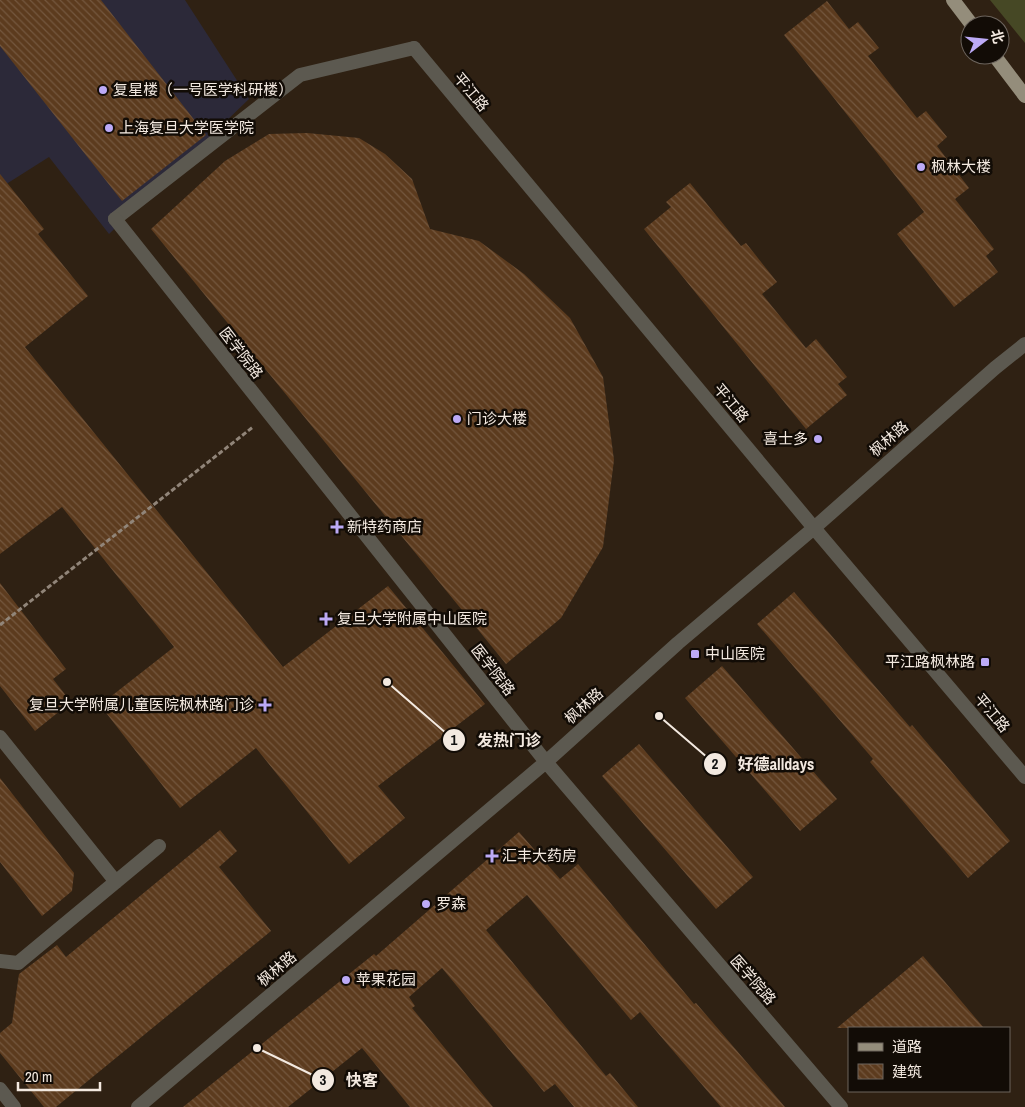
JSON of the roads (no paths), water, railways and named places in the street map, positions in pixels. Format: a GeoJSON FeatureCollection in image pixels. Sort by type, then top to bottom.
{"type":"FeatureCollection","features":[{"type":"Feature","properties":{"kind":"main road"},"geometry":{"type":"LineString","coordinates":[[953,0],[964,15]]}},
{"type":"Feature","properties":{"kind":"main road"},"geometry":{"type":"LineString","coordinates":[[1002,65],[1025,96]]}},
{"type":"Feature","properties":{"kind":"street","name":"医学院路"},"geometry":{"type":"LineString","coordinates":[[414,48],[300,75],[114,219],[546,762],[840,1107]]}},
{"type":"Feature","properties":{"kind":"street","name":"平江路"},"geometry":{"type":"LineString","coordinates":[[414,48],[814,528],[1025,777]]}},
{"type":"Feature","properties":{"kind":"street","name":"枫林路"},"geometry":{"type":"LineString","coordinates":[[138,1107],[546,762],[678,643],[814,528],[995,368],[1025,344]]}},
{"type":"Feature","properties":{"kind":"street"},"geometry":{"type":"LineString","coordinates":[[0,738],[116,882]]}},
{"type":"Feature","properties":{"kind":"street"},"geometry":{"type":"LineString","coordinates":[[0,962],[18,963],[159,846]]}},
{"type":"Feature","properties":{"kind":"street"},"geometry":{"type":"LineString","coordinates":[[0,1088],[14,1107]]}},
{"type":"Feature","properties":{"kind":"place","name":"复星楼（一号医学科研楼）"},"geometry":{"type":"Point","coordinates":[103,90]}},
{"type":"Feature","properties":{"kind":"place","name":"上海复旦大学医学院"},"geometry":{"type":"Point","coordinates":[109,128]}},
{"type":"Feature","properties":{"kind":"place","name":"枫林大楼"},"geometry":{"type":"Point","coordinates":[921,167]}},
{"type":"Feature","properties":{"kind":"place","name":"门诊大楼"},"geometry":{"type":"Point","coordinates":[457,419]}},
{"type":"Feature","properties":{"kind":"place","name":"喜士多"},"geometry":{"type":"Point","coordinates":[818,439]}},
{"type":"Feature","properties":{"kind":"place","name":"新特药商店"},"geometry":{"type":"Point","coordinates":[337,527]}},
{"type":"Feature","properties":{"kind":"place","name":"复旦大学附属中山医院"},"geometry":{"type":"Point","coordinates":[326,619]}},
{"type":"Feature","properties":{"kind":"place","name":"中山医院"},"geometry":{"type":"Point","coordinates":[695,654]}},
{"type":"Feature","properties":{"kind":"place","name":"平江路枫林路"},"geometry":{"type":"Point","coordinates":[985,662]}},
{"type":"Feature","properties":{"kind":"place","name":"发热门诊"},"geometry":{"type":"Point","coordinates":[387,682]}},
{"type":"Feature","properties":{"kind":"place","name":"复旦大学附属儿童医院枫林路门诊"},"geometry":{"type":"Point","coordinates":[265,705]}},
{"type":"Feature","properties":{"kind":"place","name":"好德alldays"},"geometry":{"type":"Point","coordinates":[659,716]}},
{"type":"Feature","properties":{"kind":"place","name":"汇丰大药房"},"geometry":{"type":"Point","coordinates":[492,856]}},
{"type":"Feature","properties":{"kind":"place","name":"罗森"},"geometry":{"type":"Point","coordinates":[426,904]}},
{"type":"Feature","properties":{"kind":"place","name":"苹果花园"},"geometry":{"type":"Point","coordinates":[346,980]}},
{"type":"Feature","properties":{"kind":"place","name":"快客"},"geometry":{"type":"Point","coordinates":[257,1048]}}]}
